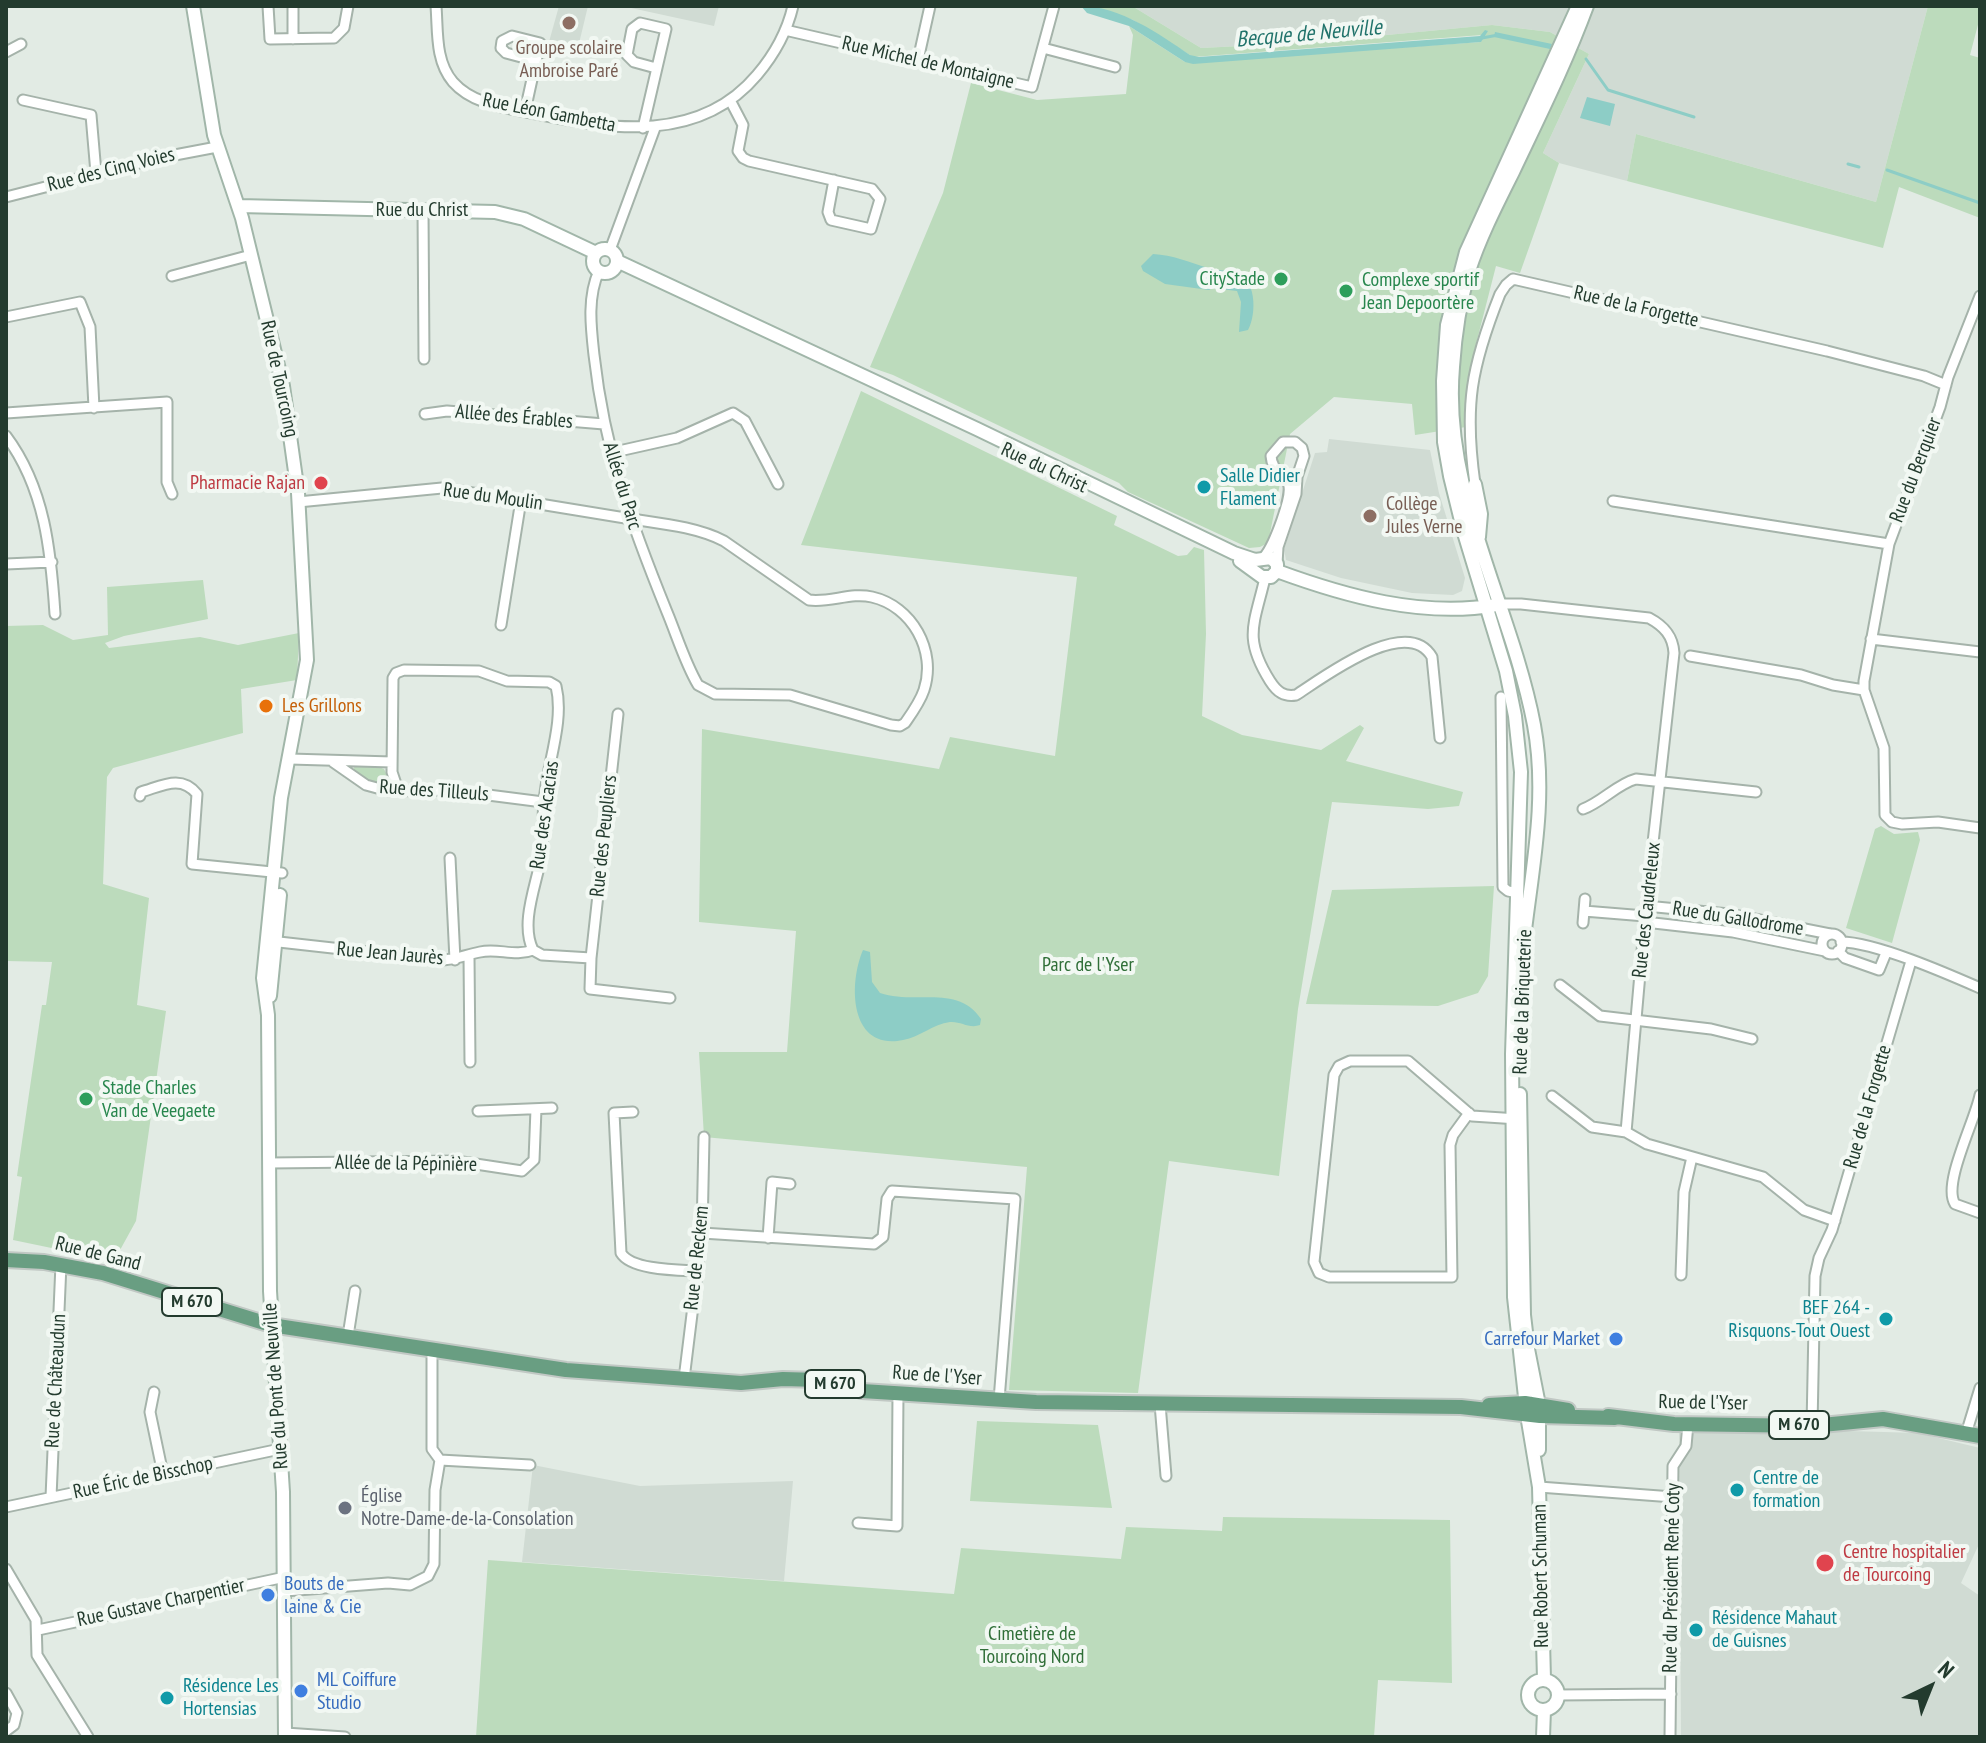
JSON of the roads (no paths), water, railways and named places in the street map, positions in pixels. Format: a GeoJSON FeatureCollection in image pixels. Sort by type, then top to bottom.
{"type":"FeatureCollection","features":[{"type":"Feature","properties":{"kind":"main road","name":"Rue de Gand"},"geometry":{"type":"LineString","coordinates":[[6,1260],[61,1264],[113,1276],[271,1325]]}},
{"type":"Feature","properties":{"kind":"main road","name":"Rue de l'Yser"},"geometry":{"type":"LineString","coordinates":[[271,1325],[566,1370],[741,1383],[819,1380],[862,1391],[999,1400],[1461,1407],[1688,1424],[1812,1426],[1883,1419],[1973,1435]]}},
{"type":"Feature","properties":{"kind":"street","name":"Rue de Tourcoing"},"geometry":{"type":"LineString","coordinates":[[193,6],[217,147],[239,206],[287,404],[298,502],[308,647],[290,759],[289,802],[278,873],[271,941],[268,1035]]}},
{"type":"Feature","properties":{"kind":"street"},"geometry":{"type":"LineString","coordinates":[[268,6],[270,39],[337,37],[344,28],[348,6]]}},
{"type":"Feature","properties":{"kind":"street"},"geometry":{"type":"LineString","coordinates":[[293,6],[293,39]]}},
{"type":"Feature","properties":{"kind":"street","name":"Rue Léon Gambetta"},"geometry":{"type":"LineString","coordinates":[[436,6],[440,58],[450,78],[472,98],[591,125],[643,128],[702,116],[730,100],[765,66],[785,30],[793,6]]}},
{"type":"Feature","properties":{"kind":"street"},"geometry":{"type":"LineString","coordinates":[[918,60],[930,6]]}},
{"type":"Feature","properties":{"kind":"street","name":"Rue Michel de Montaigne"},"geometry":{"type":"LineString","coordinates":[[785,30],[1032,87],[1054,6]]}},
{"type":"Feature","properties":{"kind":"street"},"geometry":{"type":"LineString","coordinates":[[1494,605],[1458,464],[1452,418],[1452,371],[1457,328],[1469,273],[1489,220],[1563,54],[1578,6]]}},
{"type":"Feature","properties":{"kind":"street"},"geometry":{"type":"LineString","coordinates":[[1494,605],[1464,533],[1444,442],[1445,350],[1450,309],[1460,269],[1478,221],[1587,6]]}},
{"type":"Feature","properties":{"kind":"street"},"geometry":{"type":"LineString","coordinates":[[643,128],[666,29],[640,23],[632,29],[627,55],[634,62],[656,68]]}},
{"type":"Feature","properties":{"kind":"street"},"geometry":{"type":"LineString","coordinates":[[6,52],[21,44]]}},
{"type":"Feature","properties":{"kind":"street"},"geometry":{"type":"LineString","coordinates":[[1043,48],[1115,67]]}},
{"type":"Feature","properties":{"kind":"street"},"geometry":{"type":"LineString","coordinates":[[525,111],[536,61]]}},
{"type":"Feature","properties":{"kind":"street"},"geometry":{"type":"LineString","coordinates":[[23,100],[91,115],[96,173]]}},
{"type":"Feature","properties":{"kind":"street"},"geometry":{"type":"LineString","coordinates":[[730,100],[743,125],[738,151],[743,158],[872,189],[879,195],[879,205],[871,229],[835,222],[828,216],[834,180]]}},
{"type":"Feature","properties":{"kind":"street"},"geometry":{"type":"LineString","coordinates":[[614,256],[603,249],[596,253],[593,263],[599,271],[611,271],[655,128]]}},
{"type":"Feature","properties":{"kind":"street","name":"Rue des Cinq Voies"},"geometry":{"type":"LineString","coordinates":[[6,197],[96,173],[217,147]]}},
{"type":"Feature","properties":{"kind":"street","name":"Rue du Christ"},"geometry":{"type":"LineString","coordinates":[[239,206],[504,213],[524,219],[596,253]]}},
{"type":"Feature","properties":{"kind":"street"},"geometry":{"type":"LineString","coordinates":[[423,209],[424,359]]}},
{"type":"Feature","properties":{"kind":"street"},"geometry":{"type":"LineString","coordinates":[[172,276],[251,255]]}},
{"type":"Feature","properties":{"kind":"street","name":"Rue du Christ"},"geometry":{"type":"LineString","coordinates":[[614,256],[1267,567],[1341,592],[1397,604],[1442,609],[1494,605]]}},
{"type":"Feature","properties":{"kind":"street","name":"Allée du Parc"},"geometry":{"type":"LineString","coordinates":[[599,271],[592,293],[591,324],[610,453],[630,519],[693,676],[703,689],[715,694],[782,693],[891,725],[905,723]]}},
{"type":"Feature","properties":{"kind":"street","name":"Rue de la Forgette"},"geometry":{"type":"LineString","coordinates":[[1475,484],[1469,413],[1472,381],[1488,326],[1506,285],[1518,279],[1827,351],[1946,385]]}},
{"type":"Feature","properties":{"kind":"street"},"geometry":{"type":"LineString","coordinates":[[6,317],[80,302],[90,327],[94,408]]}},
{"type":"Feature","properties":{"kind":"street","name":"Rue du Berquier"},"geometry":{"type":"LineString","coordinates":[[1979,303],[1889,544],[1864,690],[1884,748],[1884,811],[1889,820],[1902,824],[1948,822],[1980,828]]}},
{"type":"Feature","properties":{"kind":"street"},"geometry":{"type":"LineString","coordinates":[[6,413],[167,402],[167,482],[172,494]]}},
{"type":"Feature","properties":{"kind":"street","name":"Allée des Érables"},"geometry":{"type":"LineString","coordinates":[[425,414],[441,411],[604,424]]}},
{"type":"Feature","properties":{"kind":"street"},"geometry":{"type":"LineString","coordinates":[[610,453],[677,438],[733,413],[745,421],[778,484]]}},
{"type":"Feature","properties":{"kind":"street"},"geometry":{"type":"LineString","coordinates":[[6,436],[21,459],[49,538],[55,614]]}},
{"type":"Feature","properties":{"kind":"street"},"geometry":{"type":"LineString","coordinates":[[1267,567],[1277,551],[1296,494],[1297,477],[1304,456],[1302,448],[1295,442],[1283,442],[1271,456],[1272,465],[1287,481],[1290,492],[1267,567],[1252,643],[1258,661],[1277,691],[1286,696],[1296,695],[1377,646],[1417,644],[1426,648],[1432,657],[1440,738]]}},
{"type":"Feature","properties":{"kind":"street"},"geometry":{"type":"LineString","coordinates":[[1444,442],[1454,463],[1472,462]]}},
{"type":"Feature","properties":{"kind":"street"},"geometry":{"type":"LineString","coordinates":[[1450,476],[1458,464]]}},
{"type":"Feature","properties":{"kind":"street"},"geometry":{"type":"LineString","coordinates":[[1475,484],[1481,514],[1478,540]]}},
{"type":"Feature","properties":{"kind":"street","name":"Rue du Moulin"},"geometry":{"type":"LineString","coordinates":[[298,502],[442,488],[630,519],[724,541],[809,600],[864,596],[881,600],[902,613],[922,638],[928,668],[921,698],[905,723]]}},
{"type":"Feature","properties":{"kind":"street"},"geometry":{"type":"LineString","coordinates":[[501,625],[521,500]]}},
{"type":"Feature","properties":{"kind":"street"},"geometry":{"type":"LineString","coordinates":[[1613,501],[1889,544]]}},
{"type":"Feature","properties":{"kind":"street"},"geometry":{"type":"LineString","coordinates":[[6,564],[52,562]]}},
{"type":"Feature","properties":{"kind":"street","name":"Rue des Caudreleux"},"geometry":{"type":"LineString","coordinates":[[1494,605],[1521,604],[1644,617],[1664,628],[1671,638],[1674,653],[1645,915],[1626,1132]]}},
{"type":"Feature","properties":{"kind":"street","name":"Rue de la Briqueterie"},"geometry":{"type":"LineString","coordinates":[[1494,605],[1525,687],[1538,750],[1540,806],[1525,927],[1516,1119]]}},
{"type":"Feature","properties":{"kind":"street","name":"Rue de la Briqueterie"},"geometry":{"type":"LineString","coordinates":[[1494,605],[1519,747],[1521,797],[1516,1119],[1524,1315],[1533,1410]]}},
{"type":"Feature","properties":{"kind":"street"},"geometry":{"type":"LineString","coordinates":[[1871,639],[1980,652]]}},
{"type":"Feature","properties":{"kind":"street"},"geometry":{"type":"LineString","coordinates":[[1690,656],[1801,675],[1864,690]]}},
{"type":"Feature","properties":{"kind":"street","name":"Rue des Acacias"},"geometry":{"type":"LineString","coordinates":[[392,762],[393,678],[399,671],[479,671],[507,681],[549,682],[556,686],[553,752],[543,802],[542,849],[530,918],[529,939],[533,950]]}},
{"type":"Feature","properties":{"kind":"street","name":"Rue de la Briqueterie"},"geometry":{"type":"LineString","coordinates":[[1501,697],[1503,887],[1518,893]]}},
{"type":"Feature","properties":{"kind":"street","name":"Rue des Peupliers"},"geometry":{"type":"LineString","coordinates":[[591,958],[618,714]]}},
{"type":"Feature","properties":{"kind":"street","name":"Rue des Tilleuls"},"geometry":{"type":"LineString","coordinates":[[290,759],[392,762]]}},
{"type":"Feature","properties":{"kind":"street","name":"Rue des Tilleuls"},"geometry":{"type":"LineString","coordinates":[[333,762],[369,786],[388,791],[449,790],[543,802]]}},
{"type":"Feature","properties":{"kind":"street"},"geometry":{"type":"LineString","coordinates":[[392,762],[393,780],[405,790]]}},
{"type":"Feature","properties":{"kind":"street"},"geometry":{"type":"LineString","coordinates":[[1583,809],[1599,803],[1632,780],[1756,792]]}},
{"type":"Feature","properties":{"kind":"street"},"geometry":{"type":"LineString","coordinates":[[140,796],[141,792],[175,782],[187,783],[197,794],[192,864],[278,873]]}},
{"type":"Feature","properties":{"kind":"street"},"geometry":{"type":"LineString","coordinates":[[450,858],[455,960]]}},
{"type":"Feature","properties":{"kind":"street"},"geometry":{"type":"LineString","coordinates":[[1525,927],[1523,900],[1518,893],[1532,877]]}},
{"type":"Feature","properties":{"kind":"street"},"geometry":{"type":"LineString","coordinates":[[1583,923],[1585,899]]}},
{"type":"Feature","properties":{"kind":"street"},"geometry":{"type":"LineString","coordinates":[[1584,911],[1645,915]]}},
{"type":"Feature","properties":{"kind":"street","name":"Rue du Gallodrome"},"geometry":{"type":"LineString","coordinates":[[1645,915],[1729,914],[1830,934]]}},
{"type":"Feature","properties":{"kind":"street","name":"Rue du Gallodrome"},"geometry":{"type":"LineString","coordinates":[[1645,915],[1825,951]]}},
{"type":"Feature","properties":{"kind":"street"},"geometry":{"type":"LineString","coordinates":[[1886,953],[1879,970],[1845,958],[1840,947],[1838,936],[1830,934],[1823,941],[1825,951],[1831,953],[1840,947],[1852,942],[1911,961],[1980,988]]}},
{"type":"Feature","properties":{"kind":"street","name":"Rue Jean Jaurès"},"geometry":{"type":"LineString","coordinates":[[271,941],[440,960],[455,960],[480,952],[519,954],[533,950],[542,955],[591,958]]}},
{"type":"Feature","properties":{"kind":"street"},"geometry":{"type":"LineString","coordinates":[[469,956],[470,1062]]}},
{"type":"Feature","properties":{"kind":"street"},"geometry":{"type":"LineString","coordinates":[[591,958],[590,989],[670,998]]}},
{"type":"Feature","properties":{"kind":"street","name":"Rue de la Forgette"},"geometry":{"type":"LineString","coordinates":[[1812,1426],[1815,1276],[1835,1221],[1911,961]]}},
{"type":"Feature","properties":{"kind":"street"},"geometry":{"type":"LineString","coordinates":[[1560,985],[1600,1016],[1711,1029],[1752,1039]]}},
{"type":"Feature","properties":{"kind":"street","name":"Rue du Pont de Neuville"},"geometry":{"type":"LineString","coordinates":[[268,1035],[271,1325],[285,1577],[283,1736]]}},
{"type":"Feature","properties":{"kind":"street"},"geometry":{"type":"LineString","coordinates":[[1469,1113],[1453,1135],[1450,1145],[1452,1277],[1329,1277],[1319,1273],[1314,1262],[1334,1075],[1339,1066],[1350,1061],[1408,1061],[1469,1113],[1481,1118],[1516,1119]]}},
{"type":"Feature","properties":{"kind":"street"},"geometry":{"type":"LineString","coordinates":[[1980,1095],[1978,1115],[1961,1154],[1950,1194],[1958,1206],[1980,1213]]}},
{"type":"Feature","properties":{"kind":"street"},"geometry":{"type":"LineString","coordinates":[[1552,1096],[1592,1127],[1626,1132],[1647,1144],[1768,1179],[1804,1210],[1835,1221]]}},
{"type":"Feature","properties":{"kind":"street"},"geometry":{"type":"LineString","coordinates":[[478,1111],[552,1108]]}},
{"type":"Feature","properties":{"kind":"street","name":"Allée de la Pépinière"},"geometry":{"type":"LineString","coordinates":[[269,1163],[451,1161],[522,1171],[534,1160],[536,1109]]}},
{"type":"Feature","properties":{"kind":"street"},"geometry":{"type":"LineString","coordinates":[[633,1112],[614,1113],[621,1253],[626,1261],[636,1264],[697,1271]]}},
{"type":"Feature","properties":{"kind":"street","name":"Rue de Reckem"},"geometry":{"type":"LineString","coordinates":[[684,1379],[702,1233],[704,1137]]}},
{"type":"Feature","properties":{"kind":"street"},"geometry":{"type":"LineString","coordinates":[[1681,1275],[1684,1192],[1692,1157]]}},
{"type":"Feature","properties":{"kind":"street"},"geometry":{"type":"LineString","coordinates":[[768,1238],[772,1182],[790,1184]]}},
{"type":"Feature","properties":{"kind":"street"},"geometry":{"type":"LineString","coordinates":[[702,1233],[877,1243],[883,1237],[888,1196],[894,1190],[1015,1199],[999,1400]]}},
{"type":"Feature","properties":{"kind":"street","name":"Rue de Châteaudun"},"geometry":{"type":"LineString","coordinates":[[51,1497],[61,1264]]}},
{"type":"Feature","properties":{"kind":"street"},"geometry":{"type":"LineString","coordinates":[[348,1336],[355,1291]]}},
{"type":"Feature","properties":{"kind":"street"},"geometry":{"type":"LineString","coordinates":[[285,1591],[388,1583],[406,1586],[428,1576],[433,1568],[435,1490],[440,1460],[432,1449],[432,1350]]}},
{"type":"Feature","properties":{"kind":"street"},"geometry":{"type":"LineString","coordinates":[[1973,1435],[1980,1388]]}},
{"type":"Feature","properties":{"kind":"street"},"geometry":{"type":"LineString","coordinates":[[154,1392],[150,1412],[163,1474]]}},
{"type":"Feature","properties":{"kind":"street"},"geometry":{"type":"LineString","coordinates":[[858,1523],[897,1526],[898,1393]]}},
{"type":"Feature","properties":{"kind":"street"},"geometry":{"type":"LineString","coordinates":[[1160,1404],[1166,1476]]}},
{"type":"Feature","properties":{"kind":"street","name":"Rue Robert Schuman"},"geometry":{"type":"LineString","coordinates":[[1533,1410],[1539,1487],[1544,1679]]}},
{"type":"Feature","properties":{"kind":"street","name":"Rue du Président René Coty"},"geometry":{"type":"LineString","coordinates":[[1670,1737],[1673,1466],[1686,1446],[1688,1424]]}},
{"type":"Feature","properties":{"kind":"street","name":"Rue Éric de Bisschop"},"geometry":{"type":"LineString","coordinates":[[6,1507],[280,1449]]}},
{"type":"Feature","properties":{"kind":"street"},"geometry":{"type":"LineString","coordinates":[[440,1460],[530,1465]]}},
{"type":"Feature","properties":{"kind":"street"},"geometry":{"type":"LineString","coordinates":[[1539,1487],[1673,1497]]}},
{"type":"Feature","properties":{"kind":"street"},"geometry":{"type":"LineString","coordinates":[[6,1569],[34,1615],[38,1630],[37,1655],[88,1737]]}},
{"type":"Feature","properties":{"kind":"street","name":"Rue Gustave Charpentier"},"geometry":{"type":"LineString","coordinates":[[38,1630],[285,1577]]}},
{"type":"Feature","properties":{"kind":"street"},"geometry":{"type":"LineString","coordinates":[[1544,1679],[1553,1683],[1558,1695],[1555,1704],[1544,1710],[1532,1706],[1527,1695],[1532,1683],[1544,1679]]}},
{"type":"Feature","properties":{"kind":"street"},"geometry":{"type":"LineString","coordinates":[[6,1693],[17,1713],[14,1725],[6,1731]]}},
{"type":"Feature","properties":{"kind":"street"},"geometry":{"type":"LineString","coordinates":[[1558,1695],[1671,1694]]}},
{"type":"Feature","properties":{"kind":"street"},"geometry":{"type":"LineString","coordinates":[[1543,1737],[1544,1710]]}},
{"type":"Feature","properties":{"kind":"street"},"geometry":{"type":"LineString","coordinates":[[283,1736],[345,1737]]}},
{"type":"Feature","properties":{"kind":"water"},"geometry":{"type":"Polygon","coordinates":[[[1081,6],[1096,7],[1124,16],[1190,55],[1199,57],[1480,36],[1485,30],[1488,31],[1481,42],[1193,64],[1129,26],[1087,13],[1081,6]]]}},
{"type":"Feature","properties":{"kind":"water"},"geometry":{"type":"Polygon","coordinates":[[[1495,32],[1552,44],[1550,49],[1494,37],[1495,32]]]}},
{"type":"Feature","properties":{"kind":"water"},"geometry":{"type":"Polygon","coordinates":[[[1587,97],[1615,104],[1610,126],[1580,118],[1587,97]]]}},
{"type":"Feature","properties":{"kind":"water"},"geometry":{"type":"Polygon","coordinates":[[[1153,254],[1240,274],[1253,296],[1253,315],[1248,330],[1239,332],[1241,302],[1237,291],[1165,284],[1143,271],[1141,266],[1153,254]]]}},
{"type":"Feature","properties":{"kind":"water"},"geometry":{"type":"Polygon","coordinates":[[[863,950],[870,952],[872,982],[880,993],[960,1002],[981,1019],[980,1025],[950,1022],[903,1040],[885,1041],[872,1036],[863,1026],[855,997],[855,980],[863,950]]]}},
{"type":"Feature","properties":{"kind":"waterway","name":"Becque de Neuville"},"geometry":{"type":"LineString","coordinates":[[1482,38],[1498,35]]}},
{"type":"Feature","properties":{"kind":"waterway","name":"Becque de Neuville"},"geometry":{"type":"LineString","coordinates":[[1586,59],[1608,90],[1694,117]]}},
{"type":"Feature","properties":{"kind":"waterway","name":"Becque de Neuville"},"geometry":{"type":"LineString","coordinates":[[1848,164],[1859,167]]}},
{"type":"Feature","properties":{"kind":"waterway","name":"Becque de Neuville"},"geometry":{"type":"LineString","coordinates":[[1887,170],[1980,203]]}},
{"type":"Feature","properties":{"kind":"place","name":"Groupe scolaire Ambroise Paré"},"geometry":{"type":"Point","coordinates":[569,23]}},
{"type":"Feature","properties":{"kind":"place","name":"CityStade"},"geometry":{"type":"Point","coordinates":[1281,279]}},
{"type":"Feature","properties":{"kind":"place","name":"Complexe sportif Jean Depoortère"},"geometry":{"type":"Point","coordinates":[1346,291]}},
{"type":"Feature","properties":{"kind":"place","name":"Pharmacie Rajan"},"geometry":{"type":"Point","coordinates":[321,483]}},
{"type":"Feature","properties":{"kind":"place","name":"Salle Didier Flament"},"geometry":{"type":"Point","coordinates":[1204,487]}},
{"type":"Feature","properties":{"kind":"place","name":"Collège Jules Verne"},"geometry":{"type":"Point","coordinates":[1370,516]}},
{"type":"Feature","properties":{"kind":"place","name":"Les Grillons"},"geometry":{"type":"Point","coordinates":[266,706]}},
{"type":"Feature","properties":{"kind":"place","name":"Stade Charles Van de Veegaete"},"geometry":{"type":"Point","coordinates":[86,1099]}},
{"type":"Feature","properties":{"kind":"place","name":"BEF 264 - Risquons-Tout Ouest"},"geometry":{"type":"Point","coordinates":[1886,1319]}},
{"type":"Feature","properties":{"kind":"place","name":"Carrefour Market"},"geometry":{"type":"Point","coordinates":[1616,1339]}},
{"type":"Feature","properties":{"kind":"place","name":"Centre de formation"},"geometry":{"type":"Point","coordinates":[1737,1490]}},
{"type":"Feature","properties":{"kind":"place","name":"Église Notre-Dame-de-la-Consolation"},"geometry":{"type":"Point","coordinates":[345,1508]}},
{"type":"Feature","properties":{"kind":"place","name":"Centre hospitalier de Tourcoing"},"geometry":{"type":"Point","coordinates":[1825,1563]}},
{"type":"Feature","properties":{"kind":"place","name":"Bouts de laine & Cie"},"geometry":{"type":"Point","coordinates":[268,1595]}},
{"type":"Feature","properties":{"kind":"place","name":"Résidence Mahaut de Guisnes"},"geometry":{"type":"Point","coordinates":[1696,1630]}},
{"type":"Feature","properties":{"kind":"place","name":"ML Coiffure Studio"},"geometry":{"type":"Point","coordinates":[301,1691]}},
{"type":"Feature","properties":{"kind":"place","name":"Résidence Les Hortensias"},"geometry":{"type":"Point","coordinates":[167,1698]}},
{"type":"Feature","properties":{"kind":"park label","name":"Parc de l'Yser"},"geometry":{"type":"Point","coordinates":[1088,965]}},
{"type":"Feature","properties":{"kind":"park label","name":"Cimetière de Tourcoing Nord"},"geometry":{"type":"Point","coordinates":[1032,1646]}}]}
